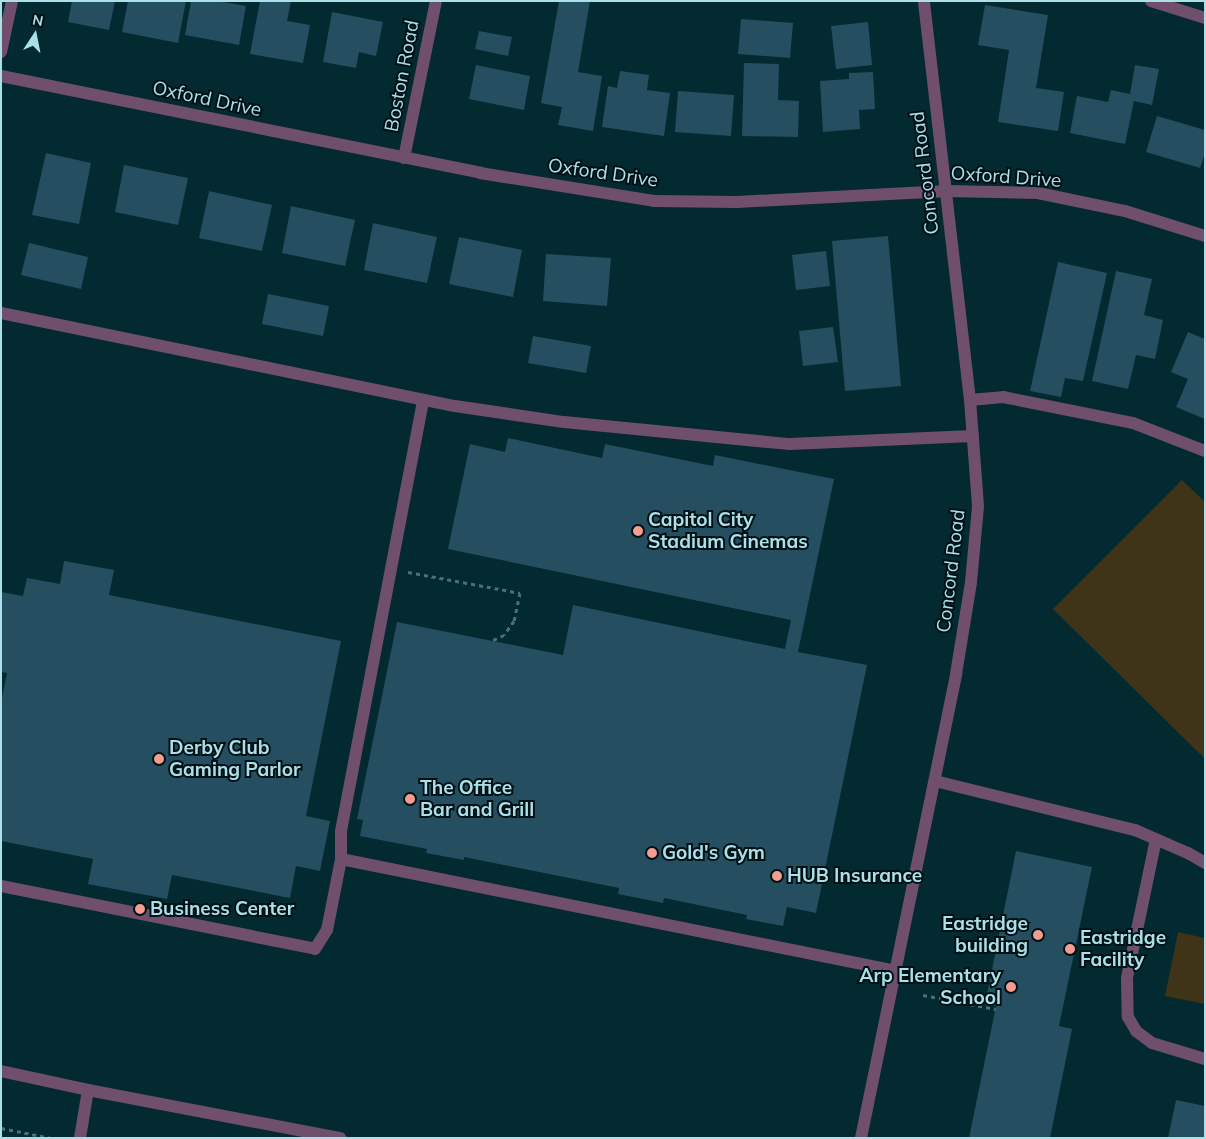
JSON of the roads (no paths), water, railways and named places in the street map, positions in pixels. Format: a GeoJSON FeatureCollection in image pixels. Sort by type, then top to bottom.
{"type":"FeatureCollection","features":[{"type":"Feature","properties":{"kind":"street"},"geometry":{"type":"LineString","coordinates":[[1,52],[12,1]]}},
{"type":"Feature","properties":{"kind":"street","name":"Boston Road"},"geometry":{"type":"LineString","coordinates":[[404,158],[436,1]]}},
{"type":"Feature","properties":{"kind":"street","name":"Concord Road"},"geometry":{"type":"LineString","coordinates":[[861,1138],[935,782],[971,582],[978,506],[970,400],[924,1]]}},
{"type":"Feature","properties":{"kind":"street"},"geometry":{"type":"LineString","coordinates":[[1152,1],[1205,18]]}},
{"type":"Feature","properties":{"kind":"street","name":"Oxford Drive"},"geometry":{"type":"LineString","coordinates":[[1,76],[404,158],[580,191],[654,201],[737,202],[947,191],[1038,193],[1125,211],[1205,236]]}},
{"type":"Feature","properties":{"kind":"street"},"geometry":{"type":"LineString","coordinates":[[1,313],[423,400],[564,422],[790,444],[973,436]]}},
{"type":"Feature","properties":{"kind":"street"},"geometry":{"type":"LineString","coordinates":[[970,400],[1003,398],[1133,423],[1205,451]]}},
{"type":"Feature","properties":{"kind":"street"},"geometry":{"type":"LineString","coordinates":[[1,886],[315,949],[327,930],[341,859],[341,830],[423,400]]}},
{"type":"Feature","properties":{"kind":"street"},"geometry":{"type":"LineString","coordinates":[[935,782],[1135,830],[1205,864]]}},
{"type":"Feature","properties":{"kind":"street"},"geometry":{"type":"LineString","coordinates":[[1156,839],[1127,978],[1128,1017],[1136,1031],[1152,1043],[1205,1059]]}},
{"type":"Feature","properties":{"kind":"street"},"geometry":{"type":"LineString","coordinates":[[341,859],[896,971]]}},
{"type":"Feature","properties":{"kind":"street"},"geometry":{"type":"LineString","coordinates":[[1,1072],[340,1138]]}},
{"type":"Feature","properties":{"kind":"street"},"geometry":{"type":"LineString","coordinates":[[80,1138],[88,1090]]}},
{"type":"Feature","properties":{"kind":"place","name":"Capitol City Stadium Cinemas"},"geometry":{"type":"Point","coordinates":[638,531]}},
{"type":"Feature","properties":{"kind":"place","name":"Derby Club Gaming Parlor"},"geometry":{"type":"Point","coordinates":[159,759]}},
{"type":"Feature","properties":{"kind":"place","name":"The Office Bar and Grill"},"geometry":{"type":"Point","coordinates":[410,799]}},
{"type":"Feature","properties":{"kind":"place","name":"Gold's Gym"},"geometry":{"type":"Point","coordinates":[652,853]}},
{"type":"Feature","properties":{"kind":"place","name":"HUB Insurance"},"geometry":{"type":"Point","coordinates":[777,876]}},
{"type":"Feature","properties":{"kind":"place","name":"Business Center"},"geometry":{"type":"Point","coordinates":[140,909]}},
{"type":"Feature","properties":{"kind":"place","name":"Eastridge building"},"geometry":{"type":"Point","coordinates":[1038,935]}},
{"type":"Feature","properties":{"kind":"place","name":"Eastridge Facility"},"geometry":{"type":"Point","coordinates":[1070,949]}},
{"type":"Feature","properties":{"kind":"place","name":"Arp Elementary School"},"geometry":{"type":"Point","coordinates":[1011,987]}}]}
